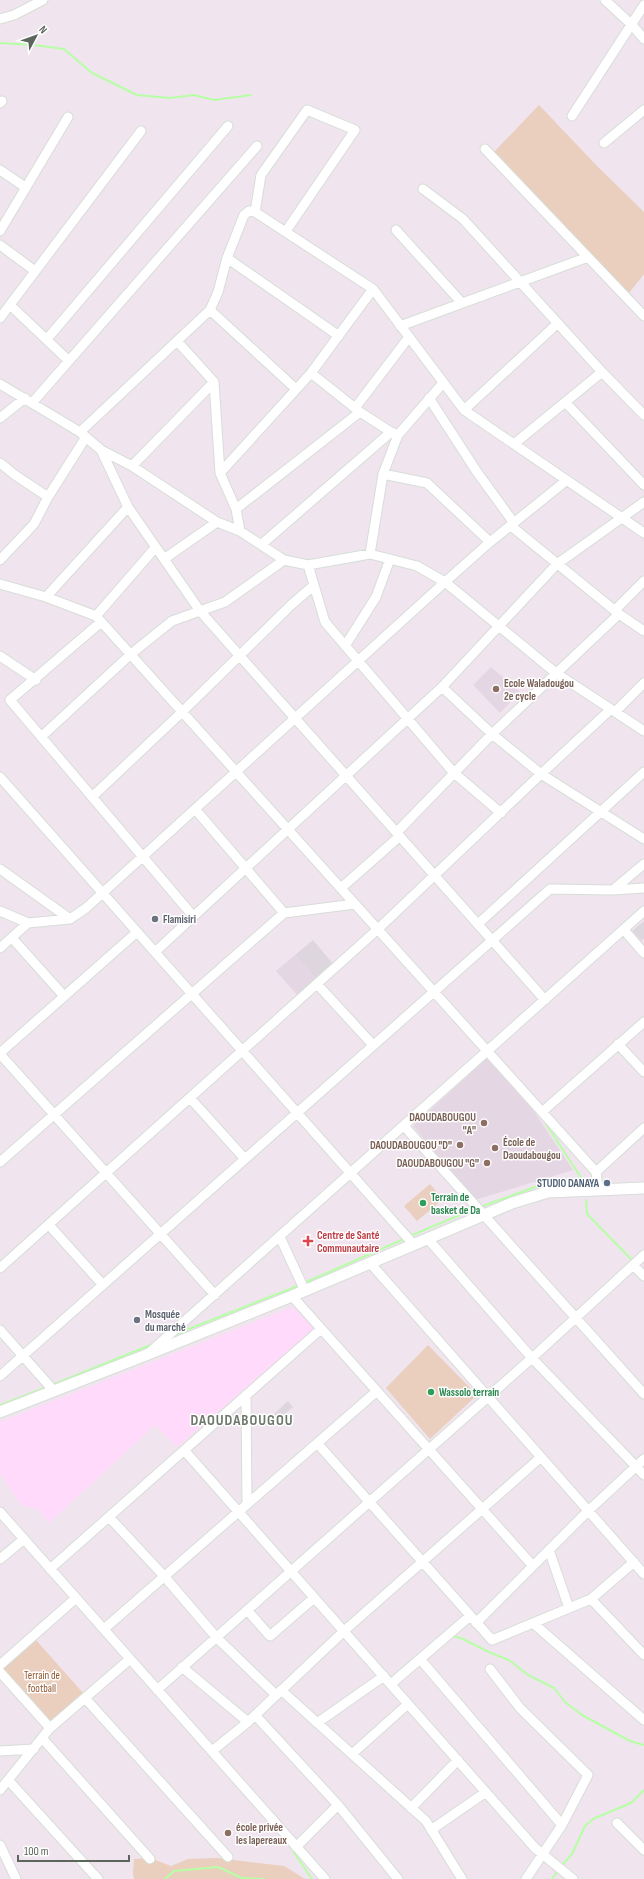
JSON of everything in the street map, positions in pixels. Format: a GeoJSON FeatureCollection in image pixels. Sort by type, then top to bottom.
{"type":"FeatureCollection","features":[{"type":"Feature","properties":{"kind":"street"},"geometry":{"type":"LineString","coordinates":[[0,19],[14,15],[43,0]]}},
{"type":"Feature","properties":{"kind":"street"},"geometry":{"type":"LineString","coordinates":[[605,0],[632,25],[644,39]]}},
{"type":"Feature","properties":{"kind":"street"},"geometry":{"type":"LineString","coordinates":[[572,116],[644,5]]}},
{"type":"Feature","properties":{"kind":"street"},"geometry":{"type":"LineString","coordinates":[[255,212],[261,175],[308,110],[355,130],[286,231]]}},
{"type":"Feature","properties":{"kind":"street"},"geometry":{"type":"LineString","coordinates":[[604,143],[644,110]]}},
{"type":"Feature","properties":{"kind":"street"},"geometry":{"type":"LineString","coordinates":[[0,231],[68,117]]}},
{"type":"Feature","properties":{"kind":"street"},"geometry":{"type":"LineString","coordinates":[[46,339],[228,126]]}},
{"type":"Feature","properties":{"kind":"street"},"geometry":{"type":"LineString","coordinates":[[0,318],[141,131]]}},
{"type":"Feature","properties":{"kind":"street"},"geometry":{"type":"LineString","coordinates":[[0,418],[28,400],[69,361],[257,146]]}},
{"type":"Feature","properties":{"kind":"street"},"geometry":{"type":"LineString","coordinates":[[485,149],[644,316]]}},
{"type":"Feature","properties":{"kind":"street"},"geometry":{"type":"LineString","coordinates":[[0,170],[25,187]]}},
{"type":"Feature","properties":{"kind":"street"},"geometry":{"type":"LineString","coordinates":[[423,188],[462,218],[602,372],[644,415]]}},
{"type":"Feature","properties":{"kind":"street"},"geometry":{"type":"LineString","coordinates":[[0,560],[34,524],[83,434],[210,310],[218,292],[228,258],[244,215],[249,211],[255,212],[286,231],[373,289],[464,410],[644,533]]}},
{"type":"Feature","properties":{"kind":"street"},"geometry":{"type":"LineString","coordinates":[[396,230],[462,303]]}},
{"type":"Feature","properties":{"kind":"street"},"geometry":{"type":"LineString","coordinates":[[0,245],[35,271]]}},
{"type":"Feature","properties":{"kind":"street"},"geometry":{"type":"LineString","coordinates":[[228,258],[339,336]]}},
{"type":"Feature","properties":{"kind":"street"},"geometry":{"type":"LineString","coordinates":[[400,326],[588,258]]}},
{"type":"Feature","properties":{"kind":"street"},"geometry":{"type":"LineString","coordinates":[[220,473],[310,373],[373,289]]}},
{"type":"Feature","properties":{"kind":"street"},"geometry":{"type":"LineString","coordinates":[[10,305],[69,361]]}},
{"type":"Feature","properties":{"kind":"street"},"geometry":{"type":"LineString","coordinates":[[210,310],[296,389]]}},
{"type":"Feature","properties":{"kind":"street"},"geometry":{"type":"LineString","coordinates":[[464,410],[558,323]]}},
{"type":"Feature","properties":{"kind":"street"},"geometry":{"type":"LineString","coordinates":[[236,509],[358,410],[409,337]]}},
{"type":"Feature","properties":{"kind":"street"},"geometry":{"type":"LineString","coordinates":[[177,341],[214,382],[220,473],[236,509],[240,531]]}},
{"type":"Feature","properties":{"kind":"street"},"geometry":{"type":"LineString","coordinates":[[514,444],[602,372]]}},
{"type":"Feature","properties":{"kind":"street"},"geometry":{"type":"LineString","coordinates":[[310,373],[358,410],[395,434]]}},
{"type":"Feature","properties":{"kind":"street"},"geometry":{"type":"LineString","coordinates":[[132,466],[214,382]]}},
{"type":"Feature","properties":{"kind":"street"},"geometry":{"type":"LineString","coordinates":[[262,544],[395,434],[443,383]]}},
{"type":"Feature","properties":{"kind":"street"},"geometry":{"type":"LineString","coordinates":[[0,384],[83,434],[101,450],[132,466],[217,522],[240,531],[262,544],[284,560],[308,565],[370,554],[417,566],[445,582],[556,673],[644,731]]}},
{"type":"Feature","properties":{"kind":"street"},"geometry":{"type":"LineString","coordinates":[[430,398],[512,524],[557,564],[617,612],[644,631]]}},
{"type":"Feature","properties":{"kind":"street"},"geometry":{"type":"LineString","coordinates":[[565,402],[644,485]]}},
{"type":"Feature","properties":{"kind":"street"},"geometry":{"type":"LineString","coordinates":[[370,554],[383,474],[395,434]]}},
{"type":"Feature","properties":{"kind":"street"},"geometry":{"type":"LineString","coordinates":[[101,450],[128,507],[200,611],[545,1000]]}},
{"type":"Feature","properties":{"kind":"street"},"geometry":{"type":"LineString","coordinates":[[0,463],[15,476],[48,497]]}},
{"type":"Feature","properties":{"kind":"street"},"geometry":{"type":"LineString","coordinates":[[383,474],[427,483],[490,542]]}},
{"type":"Feature","properties":{"kind":"street"},"geometry":{"type":"LineString","coordinates":[[0,911],[28,923],[70,919],[86,908],[445,582],[490,542],[567,480]]}},
{"type":"Feature","properties":{"kind":"street"},"geometry":{"type":"LineString","coordinates":[[155,952],[442,687],[557,564],[644,502]]}},
{"type":"Feature","properties":{"kind":"street"},"geometry":{"type":"LineString","coordinates":[[46,597],[128,507]]}},
{"type":"Feature","properties":{"kind":"street"},"geometry":{"type":"LineString","coordinates":[[164,559],[217,522]]}},
{"type":"Feature","properties":{"kind":"street"},"geometry":{"type":"LineString","coordinates":[[155,548],[99,619],[36,680],[10,700],[193,916]]}},
{"type":"Feature","properties":{"kind":"street"},"geometry":{"type":"LineString","coordinates":[[345,646],[376,597],[390,559]]}},
{"type":"Feature","properties":{"kind":"street"},"geometry":{"type":"LineString","coordinates":[[42,737],[131,654],[172,621],[225,602],[284,560]]}},
{"type":"Feature","properties":{"kind":"street"},"geometry":{"type":"LineString","coordinates":[[308,565],[313,586],[325,622],[454,773],[501,813]]}},
{"type":"Feature","properties":{"kind":"street"},"geometry":{"type":"LineString","coordinates":[[341,888],[398,834],[454,773],[617,612],[644,581]]}},
{"type":"Feature","properties":{"kind":"street"},"geometry":{"type":"LineString","coordinates":[[0,584],[46,597],[99,619],[596,1172],[598,1189]]}},
{"type":"Feature","properties":{"kind":"street"},"geometry":{"type":"LineString","coordinates":[[92,797],[313,586]]}},
{"type":"Feature","properties":{"kind":"street"},"geometry":{"type":"LineString","coordinates":[[0,656],[36,680]]}},
{"type":"Feature","properties":{"kind":"street"},"geometry":{"type":"LineString","coordinates":[[0,1268],[378,930],[541,774],[644,683]]}},
{"type":"Feature","properties":{"kind":"street"},"geometry":{"type":"LineString","coordinates":[[442,687],[492,734],[541,774],[644,838]]}},
{"type":"Feature","properties":{"kind":"street"},"geometry":{"type":"LineString","coordinates":[[478,924],[644,772]]}},
{"type":"Feature","properties":{"kind":"street"},"geometry":{"type":"LineString","coordinates":[[2,781],[414,1245]]}},
{"type":"Feature","properties":{"kind":"street"},"geometry":{"type":"LineString","coordinates":[[195,809],[284,913]]}},
{"type":"Feature","properties":{"kind":"street"},"geometry":{"type":"LineString","coordinates":[[613,890],[644,864]]}},
{"type":"Feature","properties":{"kind":"street"},"geometry":{"type":"LineString","coordinates":[[0,869],[70,919]]}},
{"type":"Feature","properties":{"kind":"street"},"geometry":{"type":"LineString","coordinates":[[0,1376],[550,888],[613,890],[644,888]]}},
{"type":"Feature","properties":{"kind":"street"},"geometry":{"type":"LineString","coordinates":[[0,1162],[284,913],[355,904]]}},
{"type":"Feature","properties":{"kind":"street"},"geometry":{"type":"LineString","coordinates":[[146,1355],[351,1174],[644,911]]}},
{"type":"Feature","properties":{"kind":"street"},"geometry":{"type":"LineString","coordinates":[[0,948],[28,923]]}},
{"type":"Feature","properties":{"kind":"street"},"geometry":{"type":"LineString","coordinates":[[624,930],[644,953]]}},
{"type":"Feature","properties":{"kind":"street"},"geometry":{"type":"LineString","coordinates":[[137,932],[0,1054],[215,1295]]}},
{"type":"Feature","properties":{"kind":"street"},"geometry":{"type":"LineString","coordinates":[[12,938],[64,996]]}},
{"type":"Feature","properties":{"kind":"street"},"geometry":{"type":"LineString","coordinates":[[317,984],[373,1045]]}},
{"type":"Feature","properties":{"kind":"street"},"geometry":{"type":"LineString","coordinates":[[542,1112],[644,1022]]}},
{"type":"Feature","properties":{"kind":"street"},"geometry":{"type":"LineString","coordinates":[[618,1044],[644,1072]]}},
{"type":"Feature","properties":{"kind":"street"},"geometry":{"type":"LineString","coordinates":[[190,1098],[245,1159]]}},
{"type":"Feature","properties":{"kind":"street"},"geometry":{"type":"LineString","coordinates":[[404,1126],[644,1394]]}},
{"type":"Feature","properties":{"kind":"street"},"geometry":{"type":"LineString","coordinates":[[596,1172],[644,1128]]}},
{"type":"Feature","properties":{"kind":"street"},"geometry":{"type":"LineString","coordinates":[[0,1412],[305,1291],[512,1203],[548,1192],[644,1188]]}},
{"type":"Feature","properties":{"kind":"street"},"geometry":{"type":"LineString","coordinates":[[49,1225],[103,1284]]}},
{"type":"Feature","properties":{"kind":"street"},"geometry":{"type":"LineString","coordinates":[[280,1237],[305,1291]]}},
{"type":"Feature","properties":{"kind":"street"},"geometry":{"type":"LineString","coordinates":[[428,1239],[532,1358],[644,1475]]}},
{"type":"Feature","properties":{"kind":"street"},"geometry":{"type":"LineString","coordinates":[[157,1690],[532,1358],[644,1255]]}},
{"type":"Feature","properties":{"kind":"street"},"geometry":{"type":"LineString","coordinates":[[371,1264],[644,1574]]}},
{"type":"Feature","properties":{"kind":"street"},"geometry":{"type":"LineString","coordinates":[[633,1265],[644,1276]]}},
{"type":"Feature","properties":{"kind":"street"},"geometry":{"type":"LineString","coordinates":[[292,1296],[533,1566]]}},
{"type":"Feature","properties":{"kind":"street"},"geometry":{"type":"LineString","coordinates":[[50,1569],[321,1329]]}},
{"type":"Feature","properties":{"kind":"street"},"geometry":{"type":"LineString","coordinates":[[0,1330],[54,1391]]}},
{"type":"Feature","properties":{"kind":"street"},"geometry":{"type":"LineString","coordinates":[[104,1629],[377,1391]]}},
{"type":"Feature","properties":{"kind":"street"},"geometry":{"type":"LineString","coordinates":[[246,1396],[247,1504]]}},
{"type":"Feature","properties":{"kind":"street"},"geometry":{"type":"LineString","coordinates":[[316,1443],[492,1640],[591,1599],[634,1562]]}},
{"type":"Feature","properties":{"kind":"street"},"geometry":{"type":"LineString","coordinates":[[184,1450],[542,1854],[573,1879]]}},
{"type":"Feature","properties":{"kind":"street"},"geometry":{"type":"LineString","coordinates":[[212,1751],[248,1722],[344,1631],[541,1457]]}},
{"type":"Feature","properties":{"kind":"street"},"geometry":{"type":"LineString","coordinates":[[391,1684],[420,1659],[473,1619],[533,1566],[588,1511],[644,1459]]}},
{"type":"Feature","properties":{"kind":"street"},"geometry":{"type":"LineString","coordinates":[[0,1512],[325,1879]]}},
{"type":"Feature","properties":{"kind":"street"},"geometry":{"type":"LineString","coordinates":[[109,1517],[164,1576],[216,1637],[279,1693],[317,1723],[426,1821],[462,1879]]}},
{"type":"Feature","properties":{"kind":"street"},"geometry":{"type":"LineString","coordinates":[[0,1559],[24,1539]]}},
{"type":"Feature","properties":{"kind":"street"},"geometry":{"type":"LineString","coordinates":[[549,1550],[569,1608]]}},
{"type":"Feature","properties":{"kind":"street"},"geometry":{"type":"LineString","coordinates":[[0,1665],[76,1598]]}},
{"type":"Feature","properties":{"kind":"street"},"geometry":{"type":"LineString","coordinates":[[247,1610],[270,1636],[314,1598]]}},
{"type":"Feature","properties":{"kind":"street"},"geometry":{"type":"LineString","coordinates":[[591,1599],[644,1655]]}},
{"type":"Feature","properties":{"kind":"street"},"geometry":{"type":"LineString","coordinates":[[533,1623],[644,1720]]}},
{"type":"Feature","properties":{"kind":"street"},"geometry":{"type":"LineString","coordinates":[[0,1790],[9,1781],[50,1728],[130,1659]]}},
{"type":"Feature","properties":{"kind":"street"},"geometry":{"type":"LineString","coordinates":[[420,1659],[562,1825]]}},
{"type":"Feature","properties":{"kind":"street"},"geometry":{"type":"LineString","coordinates":[[182,1667],[248,1722]]}},
{"type":"Feature","properties":{"kind":"street"},"geometry":{"type":"LineString","coordinates":[[490,1669],[520,1708],[588,1774],[562,1825],[526,1879]]}},
{"type":"Feature","properties":{"kind":"street"},"geometry":{"type":"LineString","coordinates":[[0,1672],[50,1728]]}},
{"type":"Feature","properties":{"kind":"street"},"geometry":{"type":"LineString","coordinates":[[317,1723],[384,1676]]}},
{"type":"Feature","properties":{"kind":"street"},"geometry":{"type":"LineString","coordinates":[[85,1698],[228,1857]]}},
{"type":"Feature","properties":{"kind":"street"},"geometry":{"type":"LineString","coordinates":[[352,1754],[408,1704]]}},
{"type":"Feature","properties":{"kind":"street"},"geometry":{"type":"LineString","coordinates":[[255,1715],[338,1805],[398,1879]]}},
{"type":"Feature","properties":{"kind":"street"},"geometry":{"type":"LineString","coordinates":[[42,1738],[150,1859]]}},
{"type":"Feature","properties":{"kind":"street"},"geometry":{"type":"LineString","coordinates":[[0,1751],[34,1749]]}},
{"type":"Feature","properties":{"kind":"street"},"geometry":{"type":"LineString","coordinates":[[412,1808],[458,1760]]}},
{"type":"Feature","properties":{"kind":"street"},"geometry":{"type":"LineString","coordinates":[[9,1781],[98,1879]]}},
{"type":"Feature","properties":{"kind":"street"},"geometry":{"type":"LineString","coordinates":[[431,1830],[486,1792]]}},
{"type":"Feature","properties":{"kind":"street"},"geometry":{"type":"LineString","coordinates":[[296,1847],[338,1805]]}},
{"type":"Feature","properties":{"kind":"street"},"geometry":{"type":"LineString","coordinates":[[618,1823],[642,1845]]}},
{"type":"Feature","properties":{"kind":"street"},"geometry":{"type":"LineString","coordinates":[[0,1845],[16,1879]]}},
{"type":"Feature","properties":{"kind":"shaded area","name":"Ecole Waladougou 2e cycle"},"geometry":{"type":"Polygon","coordinates":[[[491,667],[520,692],[500,713],[473,685],[491,667]]]}},
{"type":"Feature","properties":{"kind":"shaded area"},"geometry":{"type":"Polygon","coordinates":[[[644,921],[644,938],[642,941],[632,931],[644,921]]]}},
{"type":"Feature","properties":{"kind":"shaded area"},"geometry":{"type":"Polygon","coordinates":[[[313,940],[334,965],[317,980],[295,955],[313,940]]]}},
{"type":"Feature","properties":{"kind":"shaded area"},"geometry":{"type":"Polygon","coordinates":[[[295,955],[316,979],[298,996],[276,971],[295,955]]]}},
{"type":"Feature","properties":{"kind":"shaded area","name":"École de Daoudabougou"},"geometry":{"type":"Polygon","coordinates":[[[487,1058],[533,1110],[573,1170],[475,1200],[413,1126],[487,1058]]]}},
{"type":"Feature","properties":{"kind":"shaded area"},"geometry":{"type":"Polygon","coordinates":[[[293,1307],[314,1329],[177,1447],[155,1425],[49,1523],[38,1509],[21,1505],[0,1473],[0,1422],[293,1307]]]}},
{"type":"Feature","properties":{"kind":"shaded area"},"geometry":{"type":"Polygon","coordinates":[[[288,1401],[293,1407],[279,1419],[274,1414],[288,1401]]]}},
{"type":"Feature","properties":{"kind":"green space"},"geometry":{"type":"Polygon","coordinates":[[[539,105],[598,167],[644,212],[644,274],[629,293],[518,179],[494,152],[539,105]]]}},
{"type":"Feature","properties":{"kind":"green space","name":"Terrain de basket de Da"},"geometry":{"type":"Polygon","coordinates":[[[430,1184],[443,1199],[417,1221],[404,1206],[430,1184]]]}},
{"type":"Feature","properties":{"kind":"green space","name":"Wassolo terrain"},"geometry":{"type":"Polygon","coordinates":[[[428,1345],[477,1395],[430,1439],[386,1388],[428,1345]]]}},
{"type":"Feature","properties":{"kind":"green space","name":"Terrain de football"},"geometry":{"type":"Polygon","coordinates":[[[36,1640],[83,1693],[49,1724],[0,1669],[36,1640]]]}},
{"type":"Feature","properties":{"kind":"green space"},"geometry":{"type":"Polygon","coordinates":[[[150,1858],[171,1866],[188,1859],[217,1858],[284,1866],[305,1879],[134,1879],[134,1859],[150,1858]]]}},
{"type":"Feature","properties":{"kind":"waterway"},"geometry":{"type":"LineString","coordinates":[[0,43],[64,49],[92,73],[137,95],[170,98],[194,95],[214,100],[251,95]]}},
{"type":"Feature","properties":{"kind":"waterway"},"geometry":{"type":"LineString","coordinates":[[544,1121],[586,1185]]}},
{"type":"Feature","properties":{"kind":"waterway"},"geometry":{"type":"LineString","coordinates":[[480,1207],[538,1186],[581,1180]]}},
{"type":"Feature","properties":{"kind":"waterway"},"geometry":{"type":"LineString","coordinates":[[586,1200],[587,1214],[633,1261]]}},
{"type":"Feature","properties":{"kind":"waterway"},"geometry":{"type":"LineString","coordinates":[[410,1236],[474,1209]]}},
{"type":"Feature","properties":{"kind":"waterway"},"geometry":{"type":"LineString","coordinates":[[304,1283],[404,1239]]}},
{"type":"Feature","properties":{"kind":"waterway"},"geometry":{"type":"LineString","coordinates":[[176,1334],[300,1285]]}},
{"type":"Feature","properties":{"kind":"waterway"},"geometry":{"type":"LineString","coordinates":[[52,1385],[153,1344]]}},
{"type":"Feature","properties":{"kind":"waterway"},"geometry":{"type":"LineString","coordinates":[[0,1405],[47,1387]]}},
{"type":"Feature","properties":{"kind":"waterway"},"geometry":{"type":"LineString","coordinates":[[451,1635],[509,1660],[528,1675],[554,1688],[565,1702],[582,1715],[630,1741],[644,1745]]}},
{"type":"Feature","properties":{"kind":"waterway"},"geometry":{"type":"LineString","coordinates":[[561,1867],[572,1854],[585,1826],[593,1819],[631,1803],[644,1790]]}},
{"type":"Feature","properties":{"kind":"waterway"},"geometry":{"type":"LineString","coordinates":[[287,1842],[312,1879]]}},
{"type":"Feature","properties":{"kind":"waterway"},"geometry":{"type":"LineString","coordinates":[[165,1879],[174,1871],[218,1867],[242,1878],[264,1879]]}},
{"type":"Feature","properties":{"kind":"waterway"},"geometry":{"type":"LineString","coordinates":[[552,1879],[558,1870]]}},
{"type":"Feature","properties":{"kind":"place","name":"Ecole Waladougou 2e cycle"},"geometry":{"type":"Point","coordinates":[496,689]}},
{"type":"Feature","properties":{"kind":"place","name":"Flamisiri"},"geometry":{"type":"Point","coordinates":[155,919]}},
{"type":"Feature","properties":{"kind":"place","name":"DAOUDABOUGOU ''A''"},"geometry":{"type":"Point","coordinates":[484,1123]}},
{"type":"Feature","properties":{"kind":"place","name":"DAOUDABOUGOU ''D''"},"geometry":{"type":"Point","coordinates":[460,1145]}},
{"type":"Feature","properties":{"kind":"place","name":"École de Daoudabougou"},"geometry":{"type":"Point","coordinates":[495,1148]}},
{"type":"Feature","properties":{"kind":"place","name":"DAOUDABOUGOU ''G''"},"geometry":{"type":"Point","coordinates":[487,1163]}},
{"type":"Feature","properties":{"kind":"place","name":"STUDIO DANAYA"},"geometry":{"type":"Point","coordinates":[607,1183]}},
{"type":"Feature","properties":{"kind":"place","name":"Terrain de basket de Da"},"geometry":{"type":"Point","coordinates":[423,1203]}},
{"type":"Feature","properties":{"kind":"place","name":"Centre de Santé Communautaire"},"geometry":{"type":"Point","coordinates":[308,1241]}},
{"type":"Feature","properties":{"kind":"place","name":"Mosquée du marché"},"geometry":{"type":"Point","coordinates":[137,1320]}},
{"type":"Feature","properties":{"kind":"place","name":"Wassolo terrain"},"geometry":{"type":"Point","coordinates":[431,1392]}},
{"type":"Feature","properties":{"kind":"place","name":"école privée les lapereaux"},"geometry":{"type":"Point","coordinates":[228,1833]}},
{"type":"Feature","properties":{"kind":"district","name":"DAOUDABOUGOU"},"geometry":{"type":"Point","coordinates":[242,1420]}}]}
